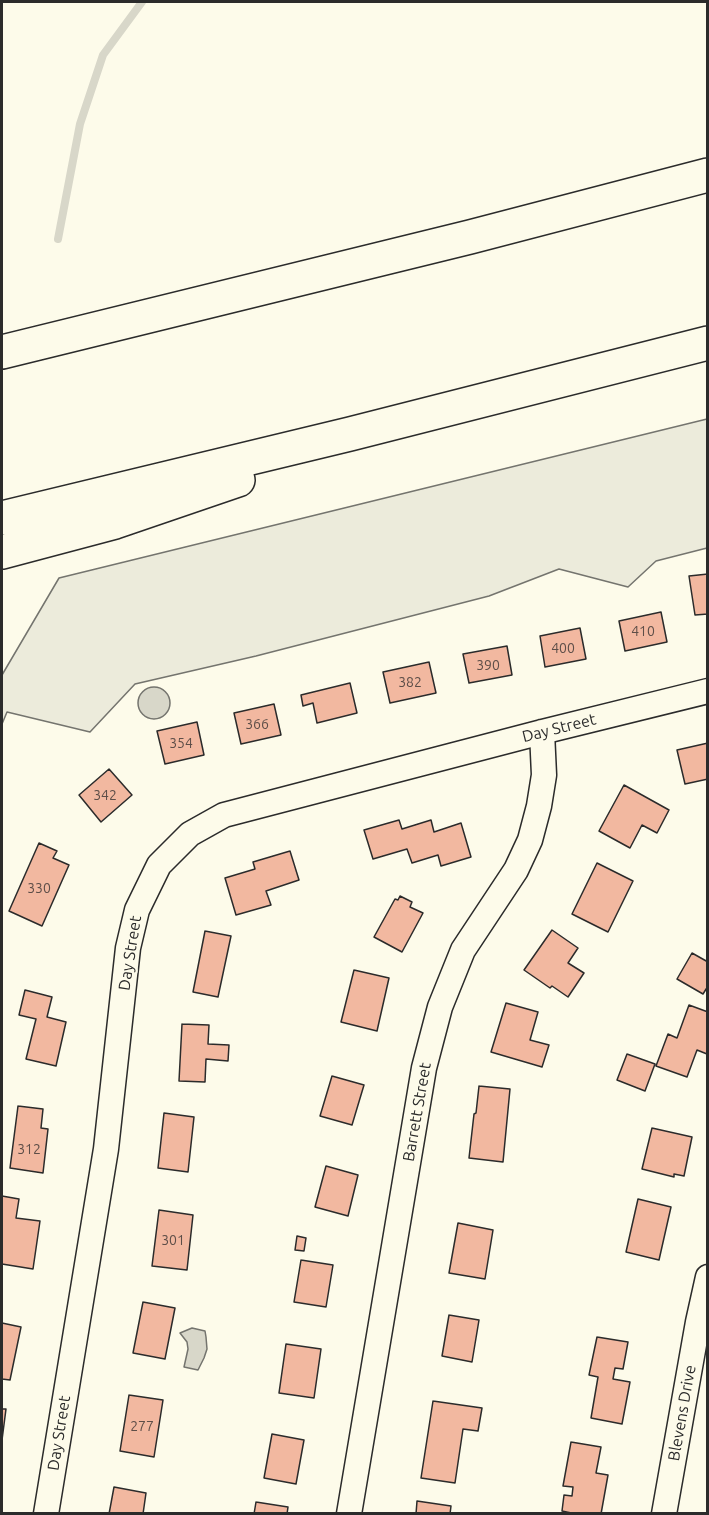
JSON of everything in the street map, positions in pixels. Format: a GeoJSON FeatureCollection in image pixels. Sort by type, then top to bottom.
{"type":"FeatureCollection","features":[{"type":"Feature","properties":{"kind":"highway"},"geometry":{"type":"LineString","coordinates":[[2,352],[470,237],[708,175]]}},
{"type":"Feature","properties":{"kind":"highway"},"geometry":{"type":"LineString","coordinates":[[2,518],[350,434],[708,343]]}},
{"type":"Feature","properties":{"kind":"highway"},"geometry":{"type":"LineString","coordinates":[[2,552],[115,522],[220,487],[350,434]]}},
{"type":"Feature","properties":{"kind":"street","name":"Day Street"},"geometry":{"type":"LineString","coordinates":[[45,1514],[106,1149],[128,948],[137,910],[159,865],[190,834],[224,815],[708,691]]}},
{"type":"Feature","properties":{"kind":"street","name":"Barrett Street"},"geometry":{"type":"LineString","coordinates":[[349,1514],[424,1068],[440,1007],[463,950],[516,870],[530,840],[544,775],[543,732]]}},
{"type":"Feature","properties":{"kind":"street","name":"Blevens Drive"},"geometry":{"type":"LineString","coordinates":[[664,1514],[703,1323],[708,1277]]}},
{"type":"Feature","properties":{"kind":"shaded area"},"geometry":{"type":"Polygon","coordinates":[[[707,419],[707,548],[656,561],[628,587],[559,569],[489,596],[256,656],[135,684],[90,732],[7,712],[2,724],[2,675],[59,578],[707,419]]]}},
{"type":"Feature","properties":{"kind":"shaded area"},"geometry":{"type":"Polygon","coordinates":[[[154,687],[165,692],[170,703],[165,714],[154,719],[143,714],[138,703],[143,692],[154,687]]]}},
{"type":"Feature","properties":{"kind":"shaded area"},"geometry":{"type":"Polygon","coordinates":[[[192,1328],[205,1331],[206,1337],[207,1349],[198,1370],[184,1367],[188,1349],[187,1342],[180,1333],[192,1328]]]}},
{"type":"Feature","properties":{"kind":"building"},"geometry":{"type":"Polygon","coordinates":[[[708,574],[708,614],[695,615],[689,576],[708,574]]]}},
{"type":"Feature","properties":{"kind":"building"},"geometry":{"type":"Polygon","coordinates":[[[661,612],[667,642],[625,651],[619,621],[661,612]]]}},
{"type":"Feature","properties":{"kind":"building"},"geometry":{"type":"Polygon","coordinates":[[[580,628],[586,659],[545,667],[540,636],[580,628]]]}},
{"type":"Feature","properties":{"kind":"building"},"geometry":{"type":"Polygon","coordinates":[[[507,646],[512,675],[469,683],[463,654],[507,646]]]}},
{"type":"Feature","properties":{"kind":"building"},"geometry":{"type":"Polygon","coordinates":[[[429,662],[436,693],[390,703],[383,672],[429,662]]]}},
{"type":"Feature","properties":{"kind":"building"},"geometry":{"type":"Polygon","coordinates":[[[350,683],[357,713],[317,723],[313,703],[303,706],[301,695],[350,683]]]}},
{"type":"Feature","properties":{"kind":"building"},"geometry":{"type":"Polygon","coordinates":[[[274,704],[281,735],[241,744],[234,713],[274,704]]]}},
{"type":"Feature","properties":{"kind":"building"},"geometry":{"type":"Polygon","coordinates":[[[197,722],[204,755],[165,764],[157,731],[197,722]]]}},
{"type":"Feature","properties":{"kind":"building"},"geometry":{"type":"Polygon","coordinates":[[[708,743],[708,779],[685,784],[677,750],[708,743]]]}},
{"type":"Feature","properties":{"kind":"building"},"geometry":{"type":"Polygon","coordinates":[[[109,769],[132,795],[101,822],[79,795],[109,769]]]}},
{"type":"Feature","properties":{"kind":"building"},"geometry":{"type":"Polygon","coordinates":[[[624,785],[669,810],[657,833],[642,825],[630,848],[599,831],[624,785]]]}},
{"type":"Feature","properties":{"kind":"building"},"geometry":{"type":"Polygon","coordinates":[[[399,820],[402,829],[431,820],[434,832],[461,823],[471,857],[441,866],[438,855],[412,863],[407,849],[373,859],[364,830],[399,820]]]}},
{"type":"Feature","properties":{"kind":"building"},"geometry":{"type":"Polygon","coordinates":[[[39,843],[57,851],[53,858],[69,865],[42,926],[9,911],[39,843]]]}},
{"type":"Feature","properties":{"kind":"building"},"geometry":{"type":"Polygon","coordinates":[[[290,851],[299,880],[266,891],[271,905],[236,915],[225,878],[255,869],[253,862],[290,851]]]}},
{"type":"Feature","properties":{"kind":"building"},"geometry":{"type":"Polygon","coordinates":[[[597,863],[633,881],[608,932],[572,914],[597,863]]]}},
{"type":"Feature","properties":{"kind":"building"},"geometry":{"type":"Polygon","coordinates":[[[400,896],[412,902],[410,907],[423,913],[402,952],[374,937],[395,899],[398,900],[400,896]]]}},
{"type":"Feature","properties":{"kind":"building"},"geometry":{"type":"Polygon","coordinates":[[[552,930],[578,948],[568,963],[584,973],[568,997],[524,970],[552,930]]]}},
{"type":"Feature","properties":{"kind":"building"},"geometry":{"type":"Polygon","coordinates":[[[205,931],[231,936],[218,997],[193,992],[205,931]]]}},
{"type":"Feature","properties":{"kind":"building"},"geometry":{"type":"Polygon","coordinates":[[[692,953],[708,962],[708,986],[703,994],[677,979],[692,953]]]}},
{"type":"Feature","properties":{"kind":"building"},"geometry":{"type":"Polygon","coordinates":[[[354,970],[389,978],[377,1031],[341,1022],[354,970]]]}},
{"type":"Feature","properties":{"kind":"building"},"geometry":{"type":"Polygon","coordinates":[[[25,990],[52,997],[47,1017],[66,1022],[56,1066],[26,1059],[36,1019],[19,1015],[25,990]]]}},
{"type":"Feature","properties":{"kind":"building"},"geometry":{"type":"Polygon","coordinates":[[[506,1003],[538,1012],[530,1040],[549,1045],[542,1067],[491,1052],[506,1003]]]}},
{"type":"Feature","properties":{"kind":"building"},"geometry":{"type":"Polygon","coordinates":[[[689,1005],[708,1012],[708,1052],[707,1054],[697,1050],[687,1077],[656,1066],[668,1034],[677,1038],[689,1005]]]}},
{"type":"Feature","properties":{"kind":"building"},"geometry":{"type":"Polygon","coordinates":[[[182,1024],[209,1025],[208,1044],[229,1045],[228,1061],[206,1059],[205,1082],[179,1081],[182,1024]]]}},
{"type":"Feature","properties":{"kind":"building"},"geometry":{"type":"Polygon","coordinates":[[[627,1054],[655,1064],[645,1091],[617,1080],[627,1054]]]}},
{"type":"Feature","properties":{"kind":"building"},"geometry":{"type":"Polygon","coordinates":[[[332,1076],[364,1085],[352,1125],[320,1116],[332,1076]]]}},
{"type":"Feature","properties":{"kind":"building"},"geometry":{"type":"Polygon","coordinates":[[[479,1086],[510,1089],[503,1162],[469,1158],[479,1086]]]}},
{"type":"Feature","properties":{"kind":"building"},"geometry":{"type":"Polygon","coordinates":[[[18,1106],[43,1109],[41,1128],[48,1129],[43,1173],[10,1168],[18,1106]]]}},
{"type":"Feature","properties":{"kind":"building"},"geometry":{"type":"Polygon","coordinates":[[[164,1113],[194,1117],[188,1172],[158,1168],[164,1113]]]}},
{"type":"Feature","properties":{"kind":"building"},"geometry":{"type":"Polygon","coordinates":[[[652,1128],[692,1137],[684,1176],[674,1174],[674,1177],[642,1169],[652,1128]]]}},
{"type":"Feature","properties":{"kind":"building"},"geometry":{"type":"Polygon","coordinates":[[[326,1166],[358,1175],[348,1216],[315,1207],[326,1166]]]}},
{"type":"Feature","properties":{"kind":"building"},"geometry":{"type":"Polygon","coordinates":[[[2,1196],[19,1199],[16,1218],[40,1221],[33,1269],[2,1264],[2,1196]]]}},
{"type":"Feature","properties":{"kind":"building"},"geometry":{"type":"Polygon","coordinates":[[[638,1199],[671,1207],[659,1260],[626,1252],[638,1199]]]}},
{"type":"Feature","properties":{"kind":"building"},"geometry":{"type":"Polygon","coordinates":[[[159,1210],[193,1215],[187,1270],[152,1266],[159,1210]]]}},
{"type":"Feature","properties":{"kind":"building"},"geometry":{"type":"Polygon","coordinates":[[[458,1223],[493,1230],[485,1279],[449,1273],[458,1223]]]}},
{"type":"Feature","properties":{"kind":"building"},"geometry":{"type":"Polygon","coordinates":[[[297,1236],[306,1238],[304,1251],[295,1250],[297,1236]]]}},
{"type":"Feature","properties":{"kind":"building"},"geometry":{"type":"Polygon","coordinates":[[[301,1260],[333,1265],[326,1307],[294,1302],[301,1260]]]}},
{"type":"Feature","properties":{"kind":"building"},"geometry":{"type":"Polygon","coordinates":[[[143,1302],[175,1308],[165,1359],[133,1353],[143,1302]]]}},
{"type":"Feature","properties":{"kind":"building"},"geometry":{"type":"Polygon","coordinates":[[[449,1315],[479,1320],[472,1362],[442,1356],[449,1315]]]}},
{"type":"Feature","properties":{"kind":"building"},"geometry":{"type":"Polygon","coordinates":[[[2,1323],[21,1327],[10,1380],[2,1379],[2,1323]]]}},
{"type":"Feature","properties":{"kind":"building"},"geometry":{"type":"Polygon","coordinates":[[[597,1337],[628,1342],[623,1369],[615,1368],[613,1379],[630,1382],[622,1424],[591,1418],[598,1377],[589,1375],[597,1337]]]}},
{"type":"Feature","properties":{"kind":"building"},"geometry":{"type":"Polygon","coordinates":[[[286,1344],[321,1349],[314,1398],[279,1393],[286,1344]]]}},
{"type":"Feature","properties":{"kind":"building"},"geometry":{"type":"Polygon","coordinates":[[[129,1395],[163,1400],[154,1457],[120,1451],[129,1395]]]}},
{"type":"Feature","properties":{"kind":"building"},"geometry":{"type":"Polygon","coordinates":[[[433,1401],[482,1408],[478,1431],[463,1429],[455,1483],[421,1478],[433,1401]]]}},
{"type":"Feature","properties":{"kind":"building"},"geometry":{"type":"Polygon","coordinates":[[[2,1409],[6,1409],[2,1440],[2,1409]]]}},
{"type":"Feature","properties":{"kind":"building"},"geometry":{"type":"Polygon","coordinates":[[[272,1434],[304,1440],[296,1484],[264,1478],[272,1434]]]}},
{"type":"Feature","properties":{"kind":"building"},"geometry":{"type":"Polygon","coordinates":[[[571,1442],[601,1447],[596,1473],[608,1475],[601,1514],[576,1514],[562,1511],[564,1495],[572,1496],[573,1487],[563,1486],[571,1442]]]}},
{"type":"Feature","properties":{"kind":"building"},"geometry":{"type":"Polygon","coordinates":[[[114,1487],[146,1493],[143,1514],[109,1514],[114,1487]]]}},
{"type":"Feature","properties":{"kind":"building"},"geometry":{"type":"Polygon","coordinates":[[[417,1501],[451,1506],[450,1514],[416,1514],[417,1501]]]}},
{"type":"Feature","properties":{"kind":"building"},"geometry":{"type":"Polygon","coordinates":[[[256,1502],[288,1507],[287,1514],[254,1514],[256,1502]]]}},
{"type":"Feature","properties":{"kind":"waterway"},"geometry":{"type":"LineString","coordinates":[[58,239],[80,124],[103,55],[142,2]]}}]}
